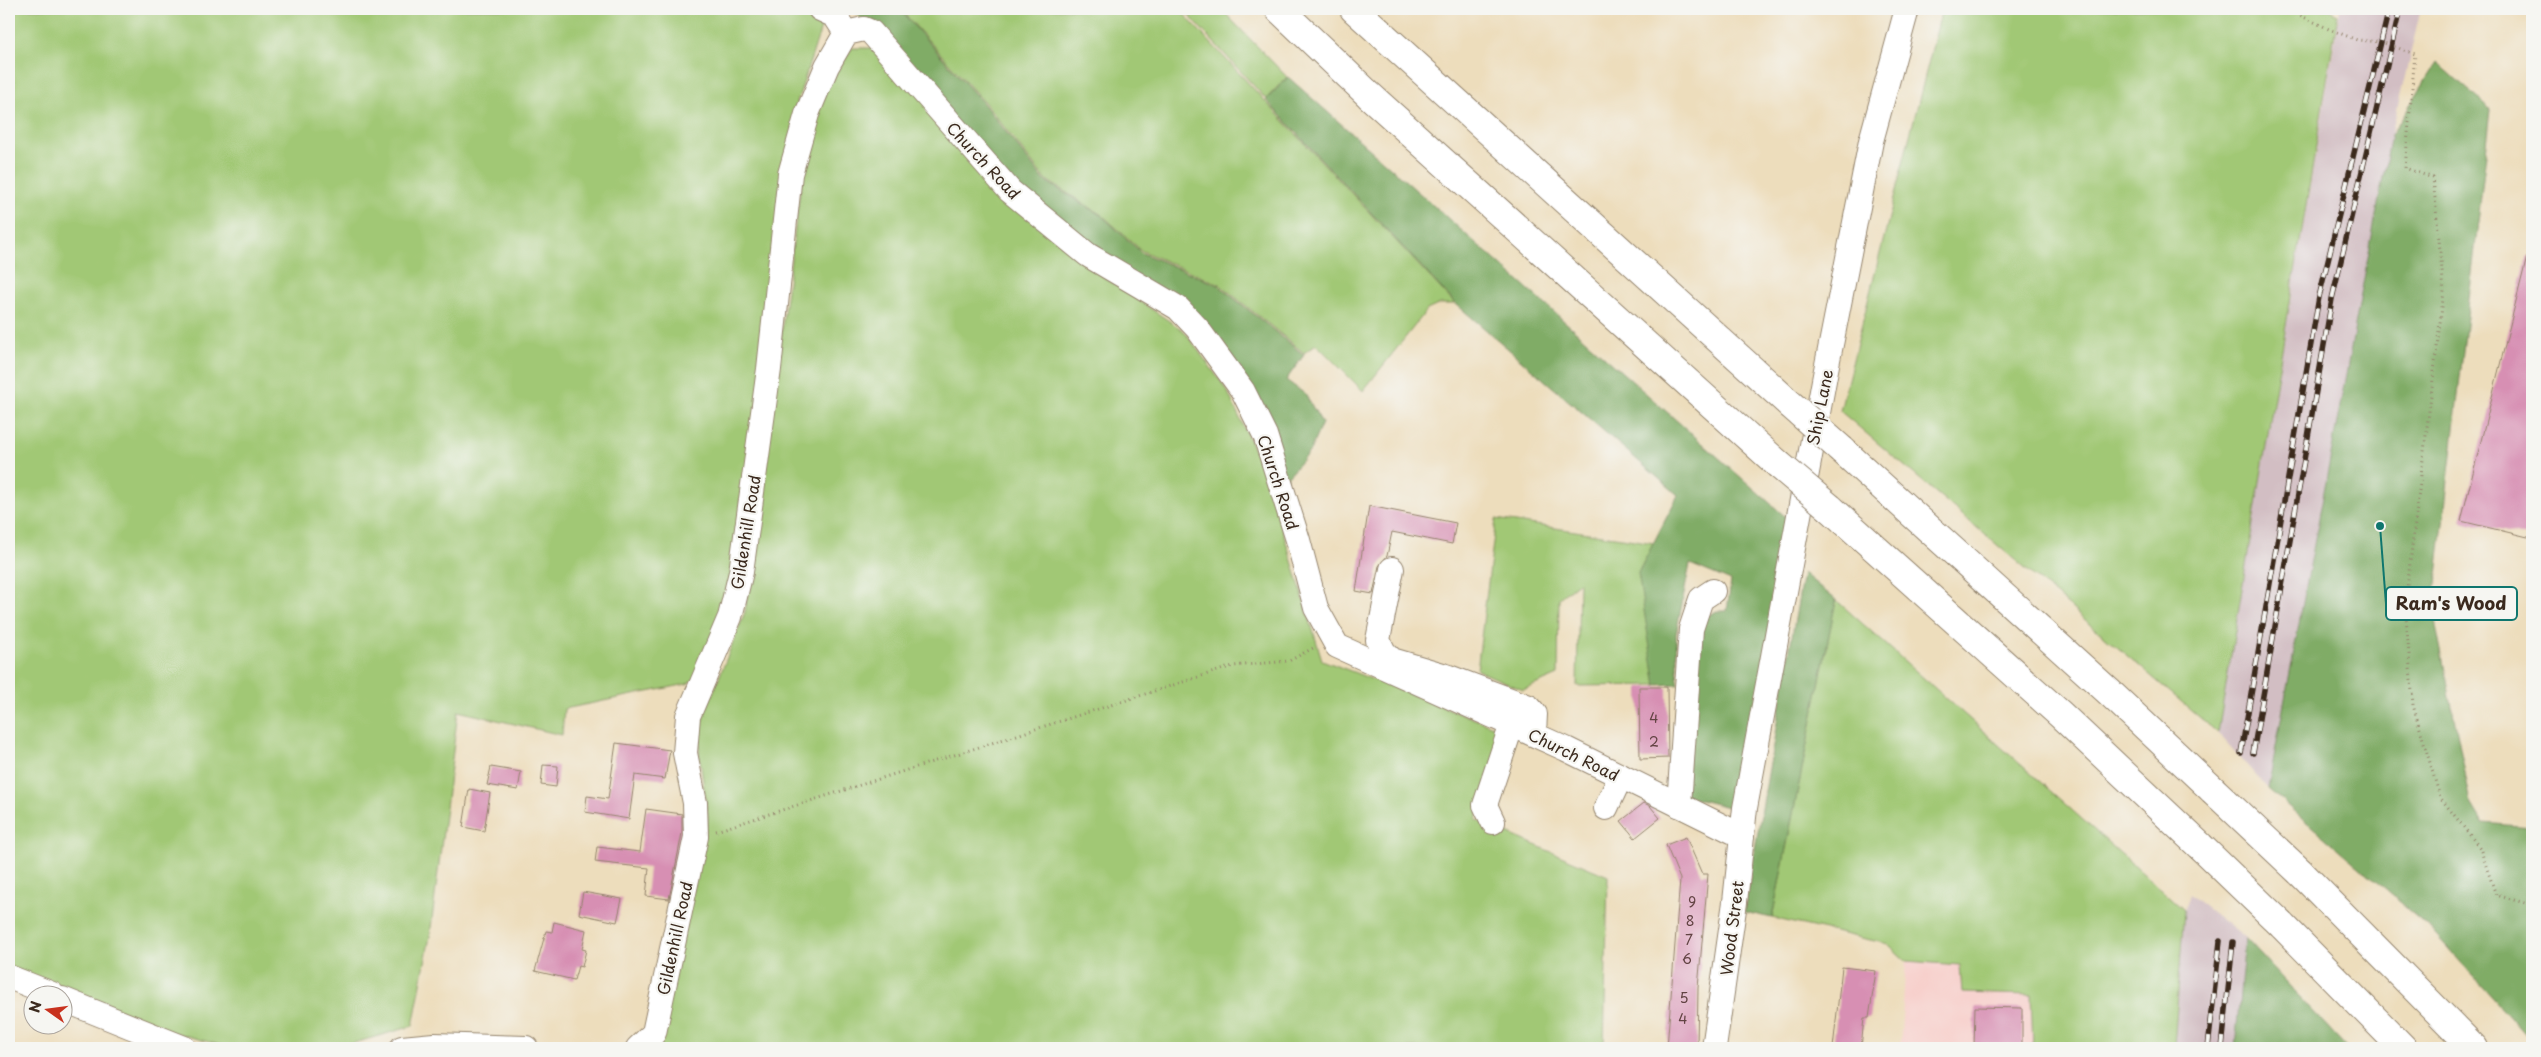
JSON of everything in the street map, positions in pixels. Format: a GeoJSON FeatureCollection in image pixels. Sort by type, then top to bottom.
{"type":"FeatureCollection","features":[{"type":"Feature","properties":{"kind":"highway"},"geometry":{"type":"LineString","coordinates":[[1280,9],[1369,95],[1778,464],[1830,508],[2061,715],[2282,925],[2403,1048]]}},
{"type":"Feature","properties":{"kind":"highway"},"geometry":{"type":"LineString","coordinates":[[1354,9],[2109,692],[2300,872],[2474,1048]]}},
{"type":"Feature","properties":{"kind":"street"},"geometry":{"type":"LineString","coordinates":[[820,9],[835,16],[846,33]]}},
{"type":"Feature","properties":{"kind":"street","name":"Ship Lane"},"geometry":{"type":"LineString","coordinates":[[1745,808],[1869,151],[1907,9]]}},
{"type":"Feature","properties":{"kind":"street","name":"Church Road"},"geometry":{"type":"LineString","coordinates":[[846,33],[864,29],[870,32],[1010,191],[1088,255],[1178,308],[1197,328],[1243,391],[1265,435],[1298,540],[1316,608],[1331,639],[1337,646],[1534,734],[1742,836]]}},
{"type":"Feature","properties":{"kind":"street","name":"Gildenhill Road"},"geometry":{"type":"LineString","coordinates":[[638,1048],[654,1033],[696,837],[695,803],[685,752],[688,716],[730,617],[741,572],[770,359],[790,174],[807,114],[826,66],[846,33]]}},
{"type":"Feature","properties":{"kind":"street"},"geometry":{"type":"LineString","coordinates":[[1392,569],[1378,640],[1384,652],[1392,660],[1446,676],[1529,708],[1535,714],[1534,734]]}},
{"type":"Feature","properties":{"kind":"street"},"geometry":{"type":"LineString","coordinates":[[1679,805],[1691,629],[1701,600],[1713,591]]}},
{"type":"Feature","properties":{"kind":"street"},"geometry":{"type":"LineString","coordinates":[[1494,822],[1485,805],[1512,724]]}},
{"type":"Feature","properties":{"kind":"street"},"geometry":{"type":"LineString","coordinates":[[1606,808],[1621,776]]}},
{"type":"Feature","properties":{"kind":"street","name":"Wood Street"},"geometry":{"type":"LineString","coordinates":[[1714,1048],[1734,910],[1745,808]]}},
{"type":"Feature","properties":{"kind":"street"},"geometry":{"type":"LineString","coordinates":[[9,977],[27,984]]}},
{"type":"Feature","properties":{"kind":"street"},"geometry":{"type":"LineString","coordinates":[[72,1003],[184,1048]]}},
{"type":"Feature","properties":{"kind":"street"},"geometry":{"type":"LineString","coordinates":[[402,1048],[434,1045],[526,1048]]}},
{"type":"Feature","properties":{"kind":"path"},"geometry":{"type":"LineString","coordinates":[[2287,9],[2350,37],[2381,42],[2415,54],[2405,168],[2433,178],[2444,291],[2405,603],[2413,705],[2440,797],[2480,848],[2496,896],[2532,906]]}},
{"type":"Feature","properties":{"kind":"path"},"geometry":{"type":"LineString","coordinates":[[696,837],[1233,666],[1289,661],[1331,639]]}},
{"type":"Feature","properties":{"kind":"shaded area"},"geometry":{"type":"Polygon","coordinates":[[[2340,9],[2421,9],[2391,135],[2268,789],[2218,733],[2340,9]]]}},
{"type":"Feature","properties":{"kind":"shaded area"},"geometry":{"type":"Polygon","coordinates":[[[2189,894],[2245,938],[2240,1048],[2174,1048],[2184,910],[2189,894]]]}},
{"type":"Feature","properties":{"kind":"shaded area"},"geometry":{"type":"Polygon","coordinates":[[[1906,961],[1960,965],[1962,993],[2031,995],[2033,1048],[1900,1048],[1906,961]]]}},
{"type":"Feature","properties":{"kind":"green space"},"geometry":{"type":"Polygon","coordinates":[[[9,9],[827,9],[797,102],[805,112],[739,572],[703,674],[687,684],[564,709],[562,735],[458,711],[430,936],[413,1026],[337,1048],[231,1048],[158,1028],[72,995],[72,984],[45,984],[9,970],[9,9]]]}},
{"type":"Feature","properties":{"kind":"green space"},"geometry":{"type":"Polygon","coordinates":[[[853,9],[899,9],[984,104],[1044,180],[1102,216],[1142,253],[1218,285],[1304,355],[1286,380],[1305,394],[1322,423],[1310,451],[1281,484],[1198,326],[1010,190],[853,9]]]}},
{"type":"Feature","properties":{"kind":"green space"},"geometry":{"type":"Polygon","coordinates":[[[900,9],[1179,9],[1455,304],[1440,304],[1427,310],[1363,391],[1316,344],[1304,353],[1219,284],[1142,251],[1102,215],[1045,179],[986,104],[900,9]]]}},
{"type":"Feature","properties":{"kind":"green space"},"geometry":{"type":"Polygon","coordinates":[[[1183,9],[1221,9],[1287,77],[1266,99],[1183,9]]]}},
{"type":"Feature","properties":{"kind":"green space"},"geometry":{"type":"Polygon","coordinates":[[[1942,9],[2327,9],[2338,14],[2218,733],[1840,411],[1942,9]]]}},
{"type":"Feature","properties":{"kind":"green space"},"geometry":{"type":"Polygon","coordinates":[[[852,48],[875,48],[1074,257],[1184,331],[1227,390],[1267,479],[1322,660],[1506,731],[1476,820],[1608,876],[1604,1048],[656,1048],[708,818],[699,752],[703,718],[745,612],[802,175],[821,97],[852,48]]]}},
{"type":"Feature","properties":{"kind":"green space"},"geometry":{"type":"Polygon","coordinates":[[[2437,62],[2491,110],[2433,610],[2471,803],[2483,823],[2532,827],[2532,1041],[2428,926],[2268,789],[2391,135],[2437,62]]]}},
{"type":"Feature","properties":{"kind":"green space"},"geometry":{"type":"Polygon","coordinates":[[[1288,77],[1796,526],[1738,793],[1728,807],[1685,796],[1702,618],[1717,611],[1727,611],[1731,581],[1690,564],[1676,634],[1678,684],[1656,685],[1638,573],[1678,495],[1456,304],[1266,100],[1288,77]]]}},
{"type":"Feature","properties":{"kind":"green space"},"geometry":{"type":"Polygon","coordinates":[[[1496,519],[1654,543],[1640,569],[1656,685],[1577,686],[1579,582],[1559,598],[1558,675],[1523,690],[1477,670],[1496,519]]]}},
{"type":"Feature","properties":{"kind":"green space"},"geometry":{"type":"Polygon","coordinates":[[[1803,573],[1836,600],[1772,918],[1744,912],[1803,573]]]}},
{"type":"Feature","properties":{"kind":"green space"},"geometry":{"type":"Polygon","coordinates":[[[1836,600],[2184,910],[2174,1048],[2033,1048],[2031,995],[1962,993],[1960,965],[1906,961],[1888,944],[1772,918],[1836,600]]]}},
{"type":"Feature","properties":{"kind":"green space"},"geometry":{"type":"Polygon","coordinates":[[[2245,938],[2347,1048],[2235,1048],[2245,938]]]}},
{"type":"Feature","properties":{"kind":"building"},"geometry":{"type":"Polygon","coordinates":[[[2527,257],[2532,258],[2532,538],[2461,521],[2527,257]]]}},
{"type":"Feature","properties":{"kind":"building"},"geometry":{"type":"Polygon","coordinates":[[[1369,506],[1456,523],[1452,544],[1392,532],[1387,556],[1379,566],[1373,594],[1356,591],[1369,506]]]}},
{"type":"Feature","properties":{"kind":"building"},"geometry":{"type":"Polygon","coordinates":[[[1639,687],[1667,687],[1668,758],[1640,759],[1639,687]]]}},
{"type":"Feature","properties":{"kind":"building"},"geometry":{"type":"Polygon","coordinates":[[[616,743],[670,750],[665,779],[635,775],[629,819],[585,812],[587,796],[608,799],[616,743]]]}},
{"type":"Feature","properties":{"kind":"building"},"geometry":{"type":"Polygon","coordinates":[[[543,765],[558,766],[556,787],[541,785],[543,765]]]}},
{"type":"Feature","properties":{"kind":"building"},"geometry":{"type":"Polygon","coordinates":[[[491,767],[521,772],[518,790],[487,785],[491,767]]]}},
{"type":"Feature","properties":{"kind":"building"},"geometry":{"type":"Polygon","coordinates":[[[469,789],[490,793],[484,831],[463,827],[469,789]]]}},
{"type":"Feature","properties":{"kind":"building"},"geometry":{"type":"Polygon","coordinates":[[[1644,803],[1650,806],[1660,818],[1635,838],[1621,821],[1644,803]]]}},
{"type":"Feature","properties":{"kind":"building"},"geometry":{"type":"Polygon","coordinates":[[[646,809],[682,814],[682,833],[669,899],[646,896],[649,868],[595,862],[597,847],[640,852],[646,809]]]}},
{"type":"Feature","properties":{"kind":"building"},"geometry":{"type":"Polygon","coordinates":[[[1686,837],[1702,874],[1708,874],[1698,988],[1697,1048],[1667,1048],[1680,879],[1666,845],[1686,837]]]}},
{"type":"Feature","properties":{"kind":"building"},"geometry":{"type":"Polygon","coordinates":[[[583,892],[622,899],[617,922],[579,914],[583,892]]]}},
{"type":"Feature","properties":{"kind":"building"},"geometry":{"type":"Polygon","coordinates":[[[554,922],[586,930],[582,949],[586,950],[582,967],[578,966],[574,980],[535,971],[546,931],[552,932],[554,922]]]}},
{"type":"Feature","properties":{"kind":"building"},"geometry":{"type":"Polygon","coordinates":[[[1842,967],[1876,971],[1869,1018],[1864,1018],[1861,1048],[1833,1048],[1842,967]]]}},
{"type":"Feature","properties":{"kind":"building"},"geometry":{"type":"Polygon","coordinates":[[[1975,1007],[2022,1008],[2022,1048],[1974,1048],[1975,1007]]]}},
{"type":"Feature","properties":{"kind":"railway"},"geometry":{"type":"LineString","coordinates":[[2241,753],[2319,297],[2389,9]]}},
{"type":"Feature","properties":{"kind":"railway"},"geometry":{"type":"LineString","coordinates":[[2253,753],[2332,299],[2400,9]]}},
{"type":"Feature","properties":{"kind":"railway"},"geometry":{"type":"LineString","coordinates":[[2208,1048],[2220,941]]}},
{"type":"Feature","properties":{"kind":"railway"},"geometry":{"type":"LineString","coordinates":[[2222,1048],[2233,942]]}},
{"type":"Feature","properties":{"kind":"place","name":"Ram's Wood"},"geometry":{"type":"Point","coordinates":[2380,526]}}]}
